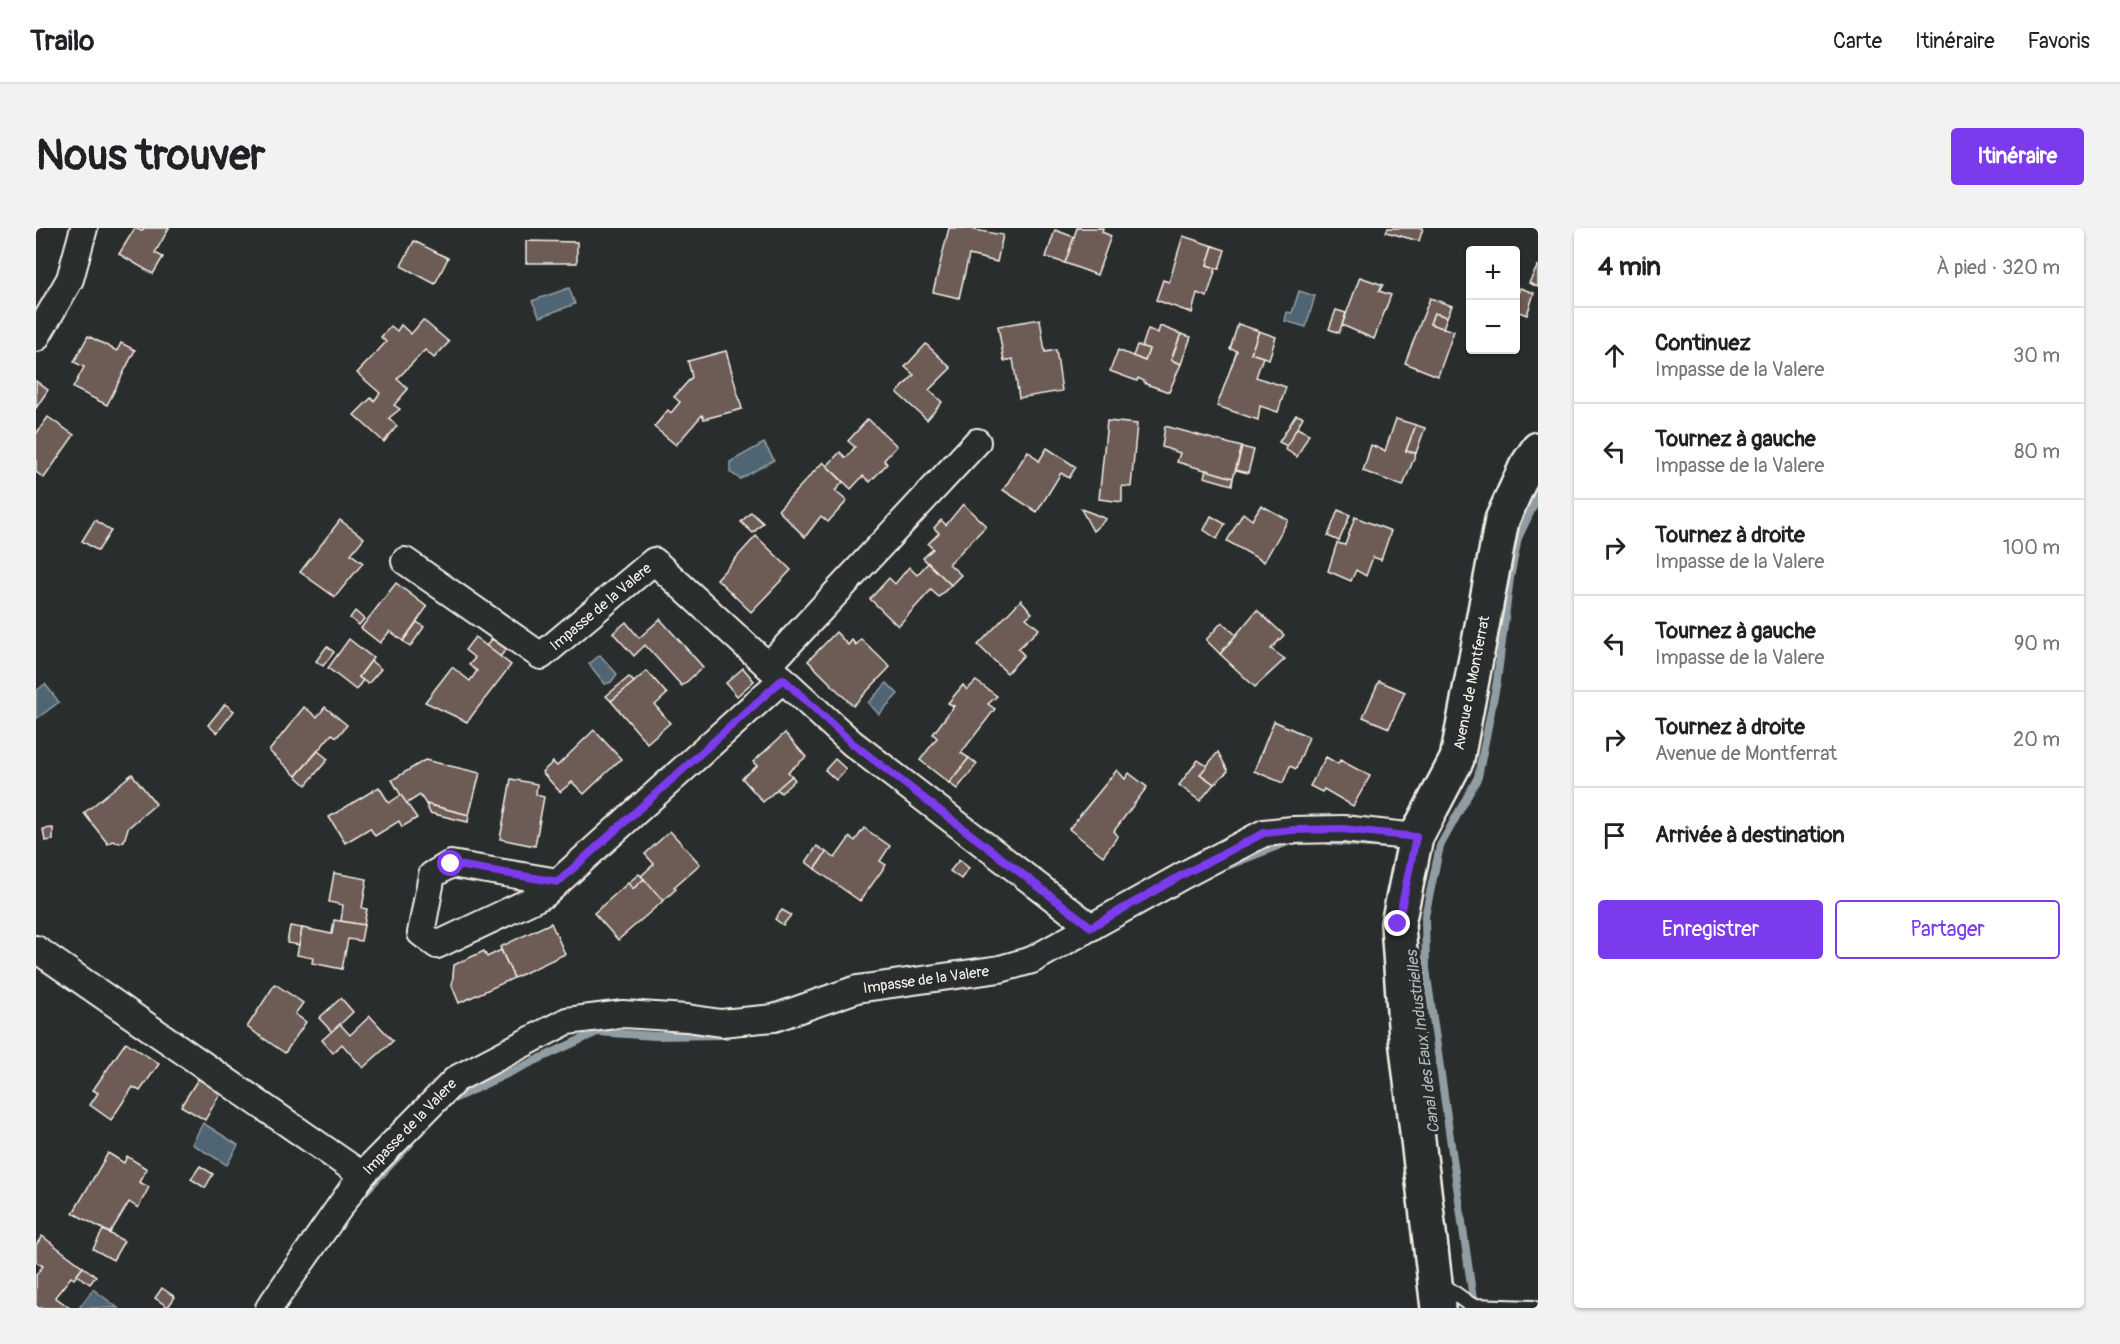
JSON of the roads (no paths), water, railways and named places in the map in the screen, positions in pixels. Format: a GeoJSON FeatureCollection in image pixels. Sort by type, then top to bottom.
{"type":"FeatureCollection","features":[{"type":"Feature","properties":{"kind":"street"},"geometry":{"type":"LineString","coordinates":[[36,338],[70,279],[84,228]]}},
{"type":"Feature","properties":{"kind":"street"},"geometry":{"type":"LineString","coordinates":[[558,882],[451,864],[432,875],[421,933],[437,945],[545,894],[558,882],[775,672],[977,442]]}},
{"type":"Feature","properties":{"kind":"street","name":"Avenue de Montferrat"},"geometry":{"type":"LineString","coordinates":[[1437,1294],[1406,1039],[1398,924],[1416,837],[1457,759],[1503,520],[1526,467],[1538,449]]}},
{"type":"Feature","properties":{"kind":"street","name":"Impasse de la Valere"},"geometry":{"type":"LineString","coordinates":[[405,561],[542,656],[654,561],[852,743],[1091,927]]}},
{"type":"Feature","properties":{"kind":"street","name":"Impasse de la Valere"},"geometry":{"type":"LineString","coordinates":[[269,1308],[362,1176],[456,1078],[567,1021],[623,1014],[687,1018],[721,1023],[774,1018],[857,989],[1000,969],[1032,960],[1184,874],[1264,833],[1343,829],[1416,837]]}},
{"type":"Feature","properties":{"kind":"street"},"geometry":{"type":"LineString","coordinates":[[36,949],[362,1176]]}},
{"type":"Feature","properties":{"kind":"lane"},"geometry":{"type":"LineString","coordinates":[[1437,1294],[1472,1306],[1533,1308]]}},
{"type":"Feature","properties":{"kind":"water"},"geometry":{"type":"Polygon","coordinates":[[[569,288],[575,304],[540,317],[532,301],[569,288]]]}},
{"type":"Feature","properties":{"kind":"water"},"geometry":{"type":"Polygon","coordinates":[[[1299,291],[1315,296],[1306,327],[1285,321],[1287,312],[1292,313],[1299,291]]]}},
{"type":"Feature","properties":{"kind":"water"},"geometry":{"type":"Polygon","coordinates":[[[764,443],[774,460],[740,479],[730,472],[730,462],[764,443]]]}},
{"type":"Feature","properties":{"kind":"water"},"geometry":{"type":"Polygon","coordinates":[[[600,655],[617,674],[611,682],[605,684],[589,664],[600,655]]]}},
{"type":"Feature","properties":{"kind":"water"},"geometry":{"type":"Polygon","coordinates":[[[887,683],[898,694],[879,714],[868,703],[887,683]]]}},
{"type":"Feature","properties":{"kind":"water"},"geometry":{"type":"Polygon","coordinates":[[[45,684],[59,702],[36,719],[36,691],[45,684]]]}},
{"type":"Feature","properties":{"kind":"water"},"geometry":{"type":"Polygon","coordinates":[[[203,1123],[238,1145],[227,1165],[192,1144],[203,1123]]]}},
{"type":"Feature","properties":{"kind":"water"},"geometry":{"type":"Polygon","coordinates":[[[93,1289],[118,1308],[79,1308],[93,1289]]]}},
{"type":"Feature","properties":{"kind":"waterway","name":"Canal des Eaux Industrielles"},"geometry":{"type":"LineString","coordinates":[[1474,1306],[1426,969],[1425,916],[1440,846],[1478,777],[1497,681],[1510,578],[1518,538],[1538,496]]}},
{"type":"Feature","properties":{"kind":"waterway"},"geometry":{"type":"LineString","coordinates":[[1227,866],[1293,840]]}},
{"type":"Feature","properties":{"kind":"waterway"},"geometry":{"type":"LineString","coordinates":[[1329,841],[1385,845]]}},
{"type":"Feature","properties":{"kind":"waterway"},"geometry":{"type":"LineString","coordinates":[[447,1104],[451,1100],[597,1032],[655,1036],[726,1035]]}},
{"type":"Feature","properties":{"kind":"waterway"},"geometry":{"type":"LineString","coordinates":[[361,1196],[410,1144]]}}]}
